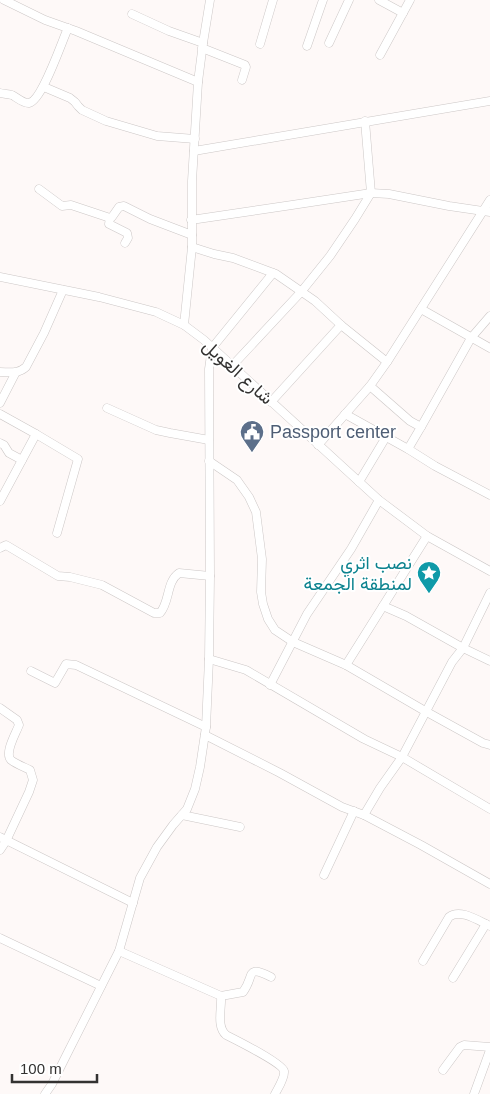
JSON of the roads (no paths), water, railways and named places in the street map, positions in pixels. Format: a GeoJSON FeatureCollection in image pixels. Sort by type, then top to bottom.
{"type":"FeatureCollection","features":[{"type":"Feature","properties":{"kind":"street"},"geometry":{"type":"LineString","coordinates":[[6,0],[45,20],[198,82]]}},
{"type":"Feature","properties":{"kind":"street"},"geometry":{"type":"LineString","coordinates":[[184,324],[192,247],[194,150],[198,82],[210,0]]}},
{"type":"Feature","properties":{"kind":"street"},"geometry":{"type":"LineString","coordinates":[[260,44],[273,0]]}},
{"type":"Feature","properties":{"kind":"street"},"geometry":{"type":"LineString","coordinates":[[307,46],[323,0]]}},
{"type":"Feature","properties":{"kind":"street"},"geometry":{"type":"LineString","coordinates":[[329,43],[349,0]]}},
{"type":"Feature","properties":{"kind":"street"},"geometry":{"type":"LineString","coordinates":[[378,0],[403,13]]}},
{"type":"Feature","properties":{"kind":"street"},"geometry":{"type":"LineString","coordinates":[[380,55],[410,0]]}},
{"type":"Feature","properties":{"kind":"street"},"geometry":{"type":"LineString","coordinates":[[132,14],[245,65],[242,80]]}},
{"type":"Feature","properties":{"kind":"street"},"geometry":{"type":"LineString","coordinates":[[2,96],[12,95],[29,103],[36,97],[44,87],[68,28]]}},
{"type":"Feature","properties":{"kind":"street"},"geometry":{"type":"LineString","coordinates":[[44,87],[70,98],[82,110],[106,120],[157,136],[195,139]]}},
{"type":"Feature","properties":{"kind":"street"},"geometry":{"type":"LineString","coordinates":[[194,150],[490,101]]}},
{"type":"Feature","properties":{"kind":"street"},"geometry":{"type":"LineString","coordinates":[[232,366],[301,292],[330,256],[371,193],[364,121]]}},
{"type":"Feature","properties":{"kind":"street"},"geometry":{"type":"LineString","coordinates":[[38,189],[62,206],[71,204],[110,218]]}},
{"type":"Feature","properties":{"kind":"street"},"geometry":{"type":"LineString","coordinates":[[192,220],[371,193],[389,194],[487,212]]}},
{"type":"Feature","properties":{"kind":"street"},"geometry":{"type":"LineString","coordinates":[[318,444],[370,386],[388,362],[421,309],[487,212],[490,200]]}},
{"type":"Feature","properties":{"kind":"street"},"geometry":{"type":"LineString","coordinates":[[125,243],[128,238],[127,233],[109,224],[110,218],[112,218],[119,207],[124,206],[150,219],[192,235]]}},
{"type":"Feature","properties":{"kind":"street"},"geometry":{"type":"LineString","coordinates":[[192,247],[233,258],[273,273],[314,301],[388,362]]}},
{"type":"Feature","properties":{"kind":"street"},"geometry":{"type":"LineString","coordinates":[[45,1094],[60,1069],[118,951],[140,878],[157,847],[187,809],[195,790],[206,726],[209,659],[209,369],[212,348],[273,273]]}},
{"type":"Feature","properties":{"kind":"street","name":"شارع الغويل"},"geometry":{"type":"LineString","coordinates":[[0,277],[99,297],[156,312],[184,324],[204,340],[379,500],[427,536],[490,571]]}},
{"type":"Feature","properties":{"kind":"street"},"geometry":{"type":"LineString","coordinates":[[0,372],[22,371],[26,367],[63,290]]}},
{"type":"Feature","properties":{"kind":"street"},"geometry":{"type":"LineString","coordinates":[[421,309],[490,348]]}},
{"type":"Feature","properties":{"kind":"street"},"geometry":{"type":"LineString","coordinates":[[408,449],[471,338],[490,316]]}},
{"type":"Feature","properties":{"kind":"street"},"geometry":{"type":"LineString","coordinates":[[271,402],[341,325]]}},
{"type":"Feature","properties":{"kind":"street"},"geometry":{"type":"LineString","coordinates":[[0,403],[16,372]]}},
{"type":"Feature","properties":{"kind":"street"},"geometry":{"type":"LineString","coordinates":[[370,386],[405,417],[421,427]]}},
{"type":"Feature","properties":{"kind":"street"},"geometry":{"type":"LineString","coordinates":[[107,408],[156,430],[209,440]]}},
{"type":"Feature","properties":{"kind":"street"},"geometry":{"type":"LineString","coordinates":[[0,414],[78,459],[57,533]]}},
{"type":"Feature","properties":{"kind":"street"},"geometry":{"type":"LineString","coordinates":[[346,414],[490,495]]}},
{"type":"Feature","properties":{"kind":"street"},"geometry":{"type":"LineString","coordinates":[[0,501],[36,434]]}},
{"type":"Feature","properties":{"kind":"street"},"geometry":{"type":"LineString","coordinates":[[359,482],[386,437]]}},
{"type":"Feature","properties":{"kind":"street"},"geometry":{"type":"LineString","coordinates":[[0,443],[9,453],[22,460]]}},
{"type":"Feature","properties":{"kind":"street"},"geometry":{"type":"LineString","coordinates":[[209,461],[237,480],[256,512],[262,560],[262,604],[275,630],[293,642],[346,665],[425,712],[490,745]]}},
{"type":"Feature","properties":{"kind":"street"},"geometry":{"type":"LineString","coordinates":[[270,684],[308,614],[352,548],[379,500]]}},
{"type":"Feature","properties":{"kind":"street"},"geometry":{"type":"LineString","coordinates":[[346,665],[427,536]]}},
{"type":"Feature","properties":{"kind":"street"},"geometry":{"type":"LineString","coordinates":[[0,548],[6,545],[58,576],[102,585],[154,613],[160,613],[164,609],[171,584],[178,573],[210,576]]}},
{"type":"Feature","properties":{"kind":"street"},"geometry":{"type":"LineString","coordinates":[[364,815],[402,757],[452,662],[463,648],[490,593]]}},
{"type":"Feature","properties":{"kind":"street"},"geometry":{"type":"LineString","coordinates":[[383,606],[406,616],[490,661]]}},
{"type":"Feature","properties":{"kind":"street"},"geometry":{"type":"LineString","coordinates":[[209,659],[246,670],[364,739],[402,757],[490,809]]}},
{"type":"Feature","properties":{"kind":"street"},"geometry":{"type":"LineString","coordinates":[[31,671],[55,683],[66,664],[76,665],[206,726]]}},
{"type":"Feature","properties":{"kind":"street"},"geometry":{"type":"LineString","coordinates":[[0,708],[17,720],[19,725],[10,746],[9,758],[30,770],[33,780],[29,792],[3,839],[0,850]]}},
{"type":"Feature","properties":{"kind":"street"},"geometry":{"type":"LineString","coordinates":[[205,735],[342,807],[364,815],[490,884]]}},
{"type":"Feature","properties":{"kind":"street"},"geometry":{"type":"LineString","coordinates":[[324,876],[354,811]]}},
{"type":"Feature","properties":{"kind":"street"},"geometry":{"type":"LineString","coordinates":[[182,814],[240,828]]}},
{"type":"Feature","properties":{"kind":"street"},"geometry":{"type":"LineString","coordinates":[[3,839],[133,903]]}},
{"type":"Feature","properties":{"kind":"street"},"geometry":{"type":"LineString","coordinates":[[423,961],[452,914],[462,914],[488,925],[453,978]]}},
{"type":"Feature","properties":{"kind":"street"},"geometry":{"type":"LineString","coordinates":[[0,938],[101,986]]}},
{"type":"Feature","properties":{"kind":"street"},"geometry":{"type":"LineString","coordinates":[[118,951],[221,996],[245,991],[255,971],[271,976]]}},
{"type":"Feature","properties":{"kind":"street"},"geometry":{"type":"LineString","coordinates":[[221,996],[220,1022],[223,1032],[281,1066],[284,1070],[284,1075],[275,1094]]}},
{"type":"Feature","properties":{"kind":"street"},"geometry":{"type":"LineString","coordinates":[[443,1070],[460,1047],[464,1045],[490,1049],[474,1094]]}},
{"type":"Feature","properties":{"kind":"place","name":"Passport center"},"geometry":{"type":"Point","coordinates":[252,453]}},
{"type":"Feature","properties":{"kind":"place","name":"نصب اثري لمنطقة الجمعة"},"geometry":{"type":"Point","coordinates":[429,594]}}]}
